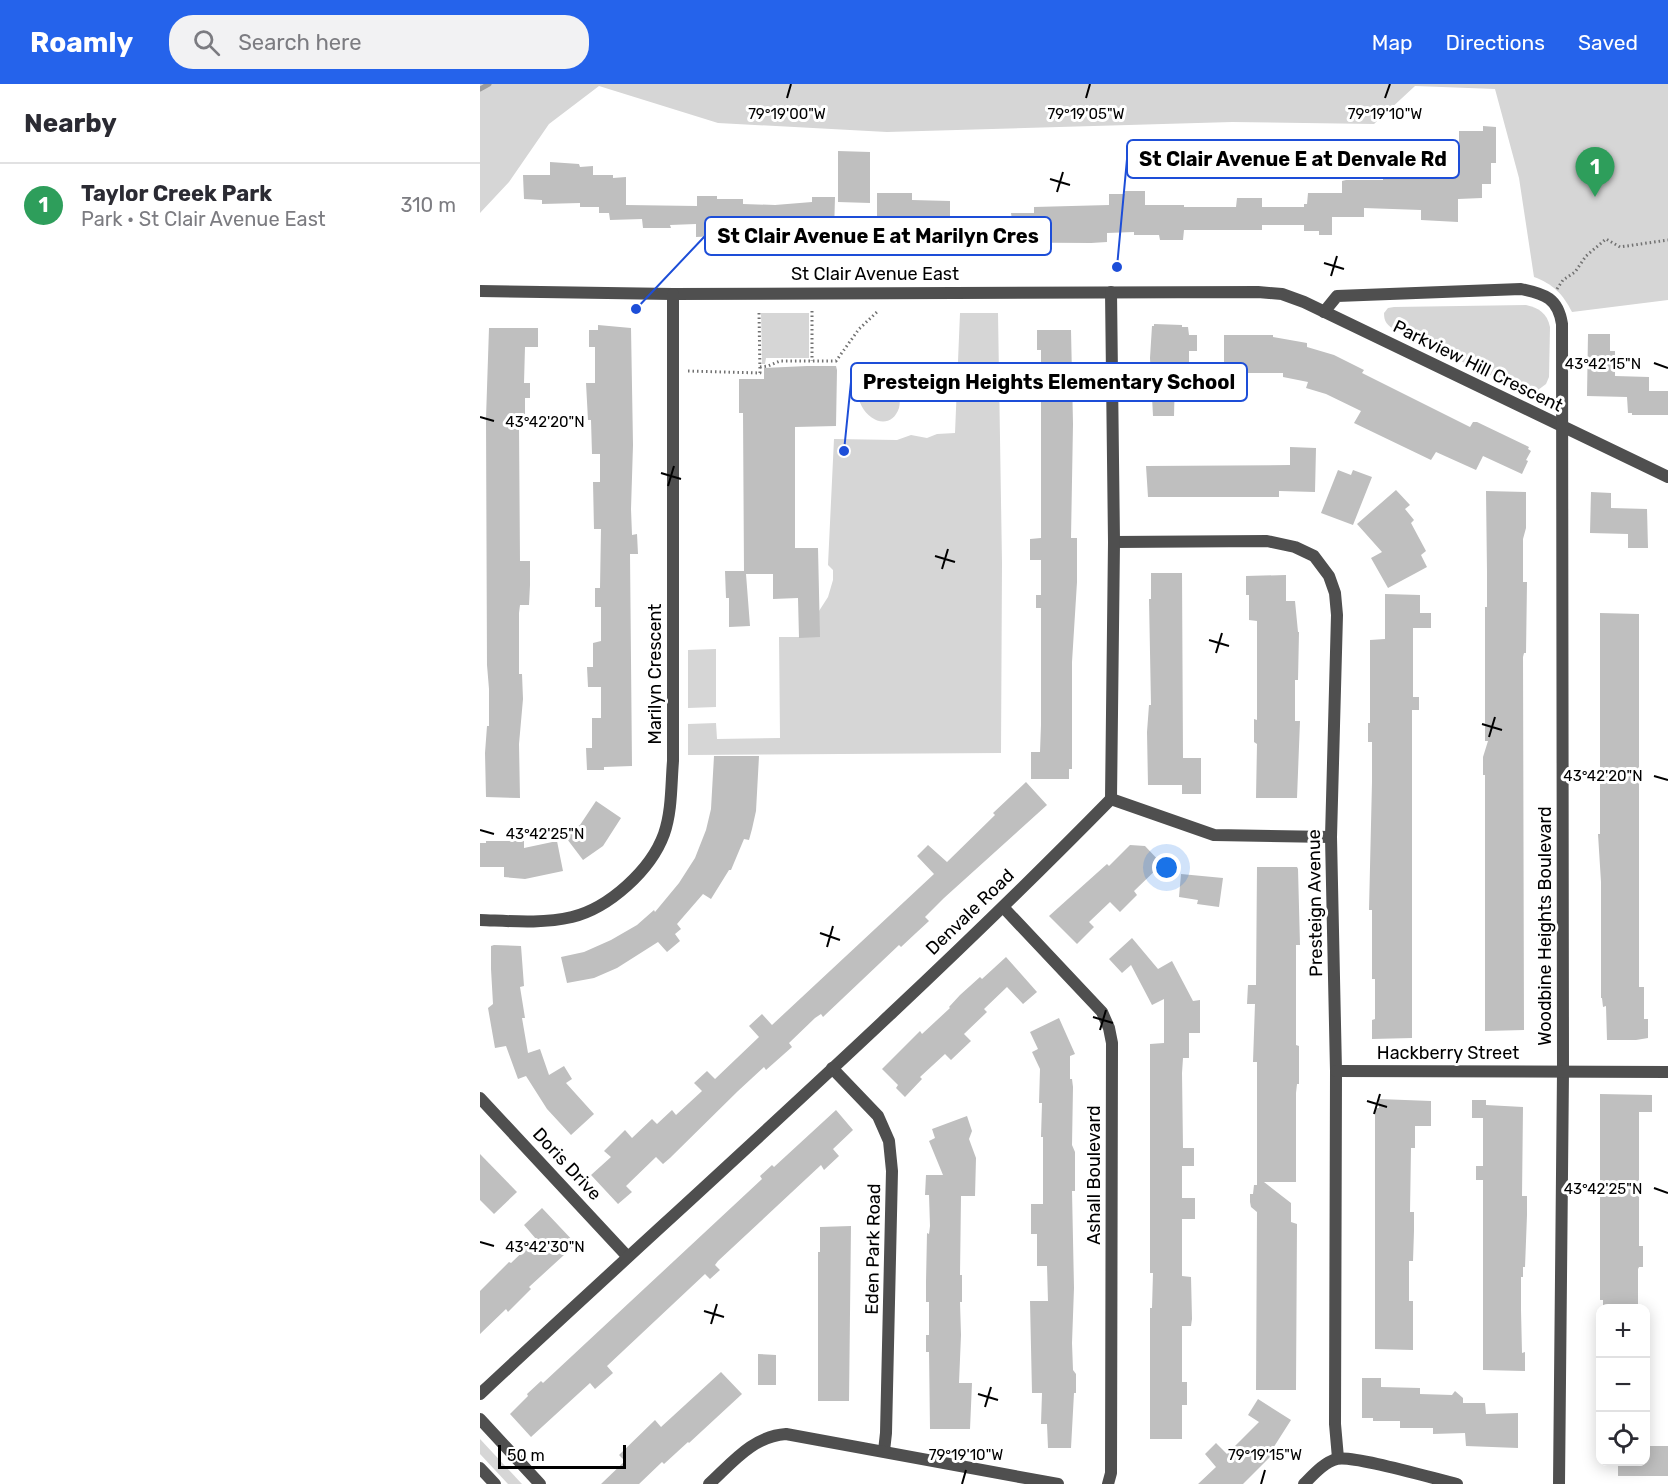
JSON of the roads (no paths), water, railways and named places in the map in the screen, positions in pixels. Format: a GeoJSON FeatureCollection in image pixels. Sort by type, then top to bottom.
{"type":"FeatureCollection","features":[{"type":"Feature","properties":{"kind":"street","name":"Woodbine Heights Boulevard"},"geometry":{"type":"LineString","coordinates":[[1324,312],[1337,296],[1521,289],[1538,293],[1551,300],[1560,310],[1563,324],[1563,1071],[1559,1484]]}},
{"type":"Feature","properties":{"kind":"street","name":"St Clair Avenue East"},"geometry":{"type":"LineString","coordinates":[[480,291],[673,294],[1271,292]]}},
{"type":"Feature","properties":{"kind":"street"},"geometry":{"type":"LineString","coordinates":[[1111,292],[1114,542],[1111,799],[1214,835],[1331,837]]}},
{"type":"Feature","properties":{"kind":"street","name":"Parkview Hill Crescent"},"geometry":{"type":"LineString","coordinates":[[1271,292],[1304,302],[1668,477]]}},
{"type":"Feature","properties":{"kind":"street","name":"Marilyn Crescent"},"geometry":{"type":"LineString","coordinates":[[480,920],[542,921],[572,917],[602,905],[629,883],[654,854],[663,834],[669,812],[673,761],[673,294]]}},
{"type":"Feature","properties":{"kind":"street","name":"Presteign Avenue"},"geometry":{"type":"LineString","coordinates":[[1114,542],[1267,541],[1295,547],[1314,556],[1329,576],[1335,592],[1337,615],[1331,837],[1336,1071],[1335,1424],[1338,1458]]}},
{"type":"Feature","properties":{"kind":"street","name":"Denvale Road"},"geometry":{"type":"LineString","coordinates":[[480,1394],[1003,907],[1111,799]]}},
{"type":"Feature","properties":{"kind":"street","name":"Ashall Boulevard"},"geometry":{"type":"LineString","coordinates":[[1003,907],[1102,1012],[1112,1043],[1112,1473],[1108,1484]]}},
{"type":"Feature","properties":{"kind":"street","name":"Eden Park Road"},"geometry":{"type":"LineString","coordinates":[[832,1068],[878,1116],[889,1141],[892,1171],[891,1284],[884,1451]]}},
{"type":"Feature","properties":{"kind":"street","name":"Hackberry Street"},"geometry":{"type":"LineString","coordinates":[[1336,1071],[1668,1071]]}},
{"type":"Feature","properties":{"kind":"street","name":"Doris Drive"},"geometry":{"type":"LineString","coordinates":[[480,1098],[627,1256]]}},
{"type":"Feature","properties":{"kind":"street"},"geometry":{"type":"LineString","coordinates":[[480,1419],[540,1484]]}},
{"type":"Feature","properties":{"kind":"street"},"geometry":{"type":"LineString","coordinates":[[709,1484],[754,1444],[777,1434],[798,1435],[1058,1484]]}},
{"type":"Feature","properties":{"kind":"street"},"geometry":{"type":"LineString","coordinates":[[1304,1484],[1324,1465],[1338,1458],[1358,1460],[1457,1484]]}},
{"type":"Feature","properties":{"kind":"street"},"geometry":{"type":"LineString","coordinates":[[480,1468],[494,1484]]}},
{"type":"Feature","properties":{"kind":"waterway"},"geometry":{"type":"LineString","coordinates":[[480,89],[489,84]]}},
{"type":"Feature","properties":{"kind":"place","name":"Taylor Creek Park"},"geometry":{"type":"Point","coordinates":[1595,197]}},
{"type":"Feature","properties":{"kind":"place","name":"St Clair Avenue E at Denvale Rd"},"geometry":{"type":"Point","coordinates":[1117,267]}},
{"type":"Feature","properties":{"kind":"place","name":"St Clair Avenue E at Marilyn Cres"},"geometry":{"type":"Point","coordinates":[636,309]}},
{"type":"Feature","properties":{"kind":"place","name":"Presteign Heights Elementary School"},"geometry":{"type":"Point","coordinates":[844,451]}}]}
